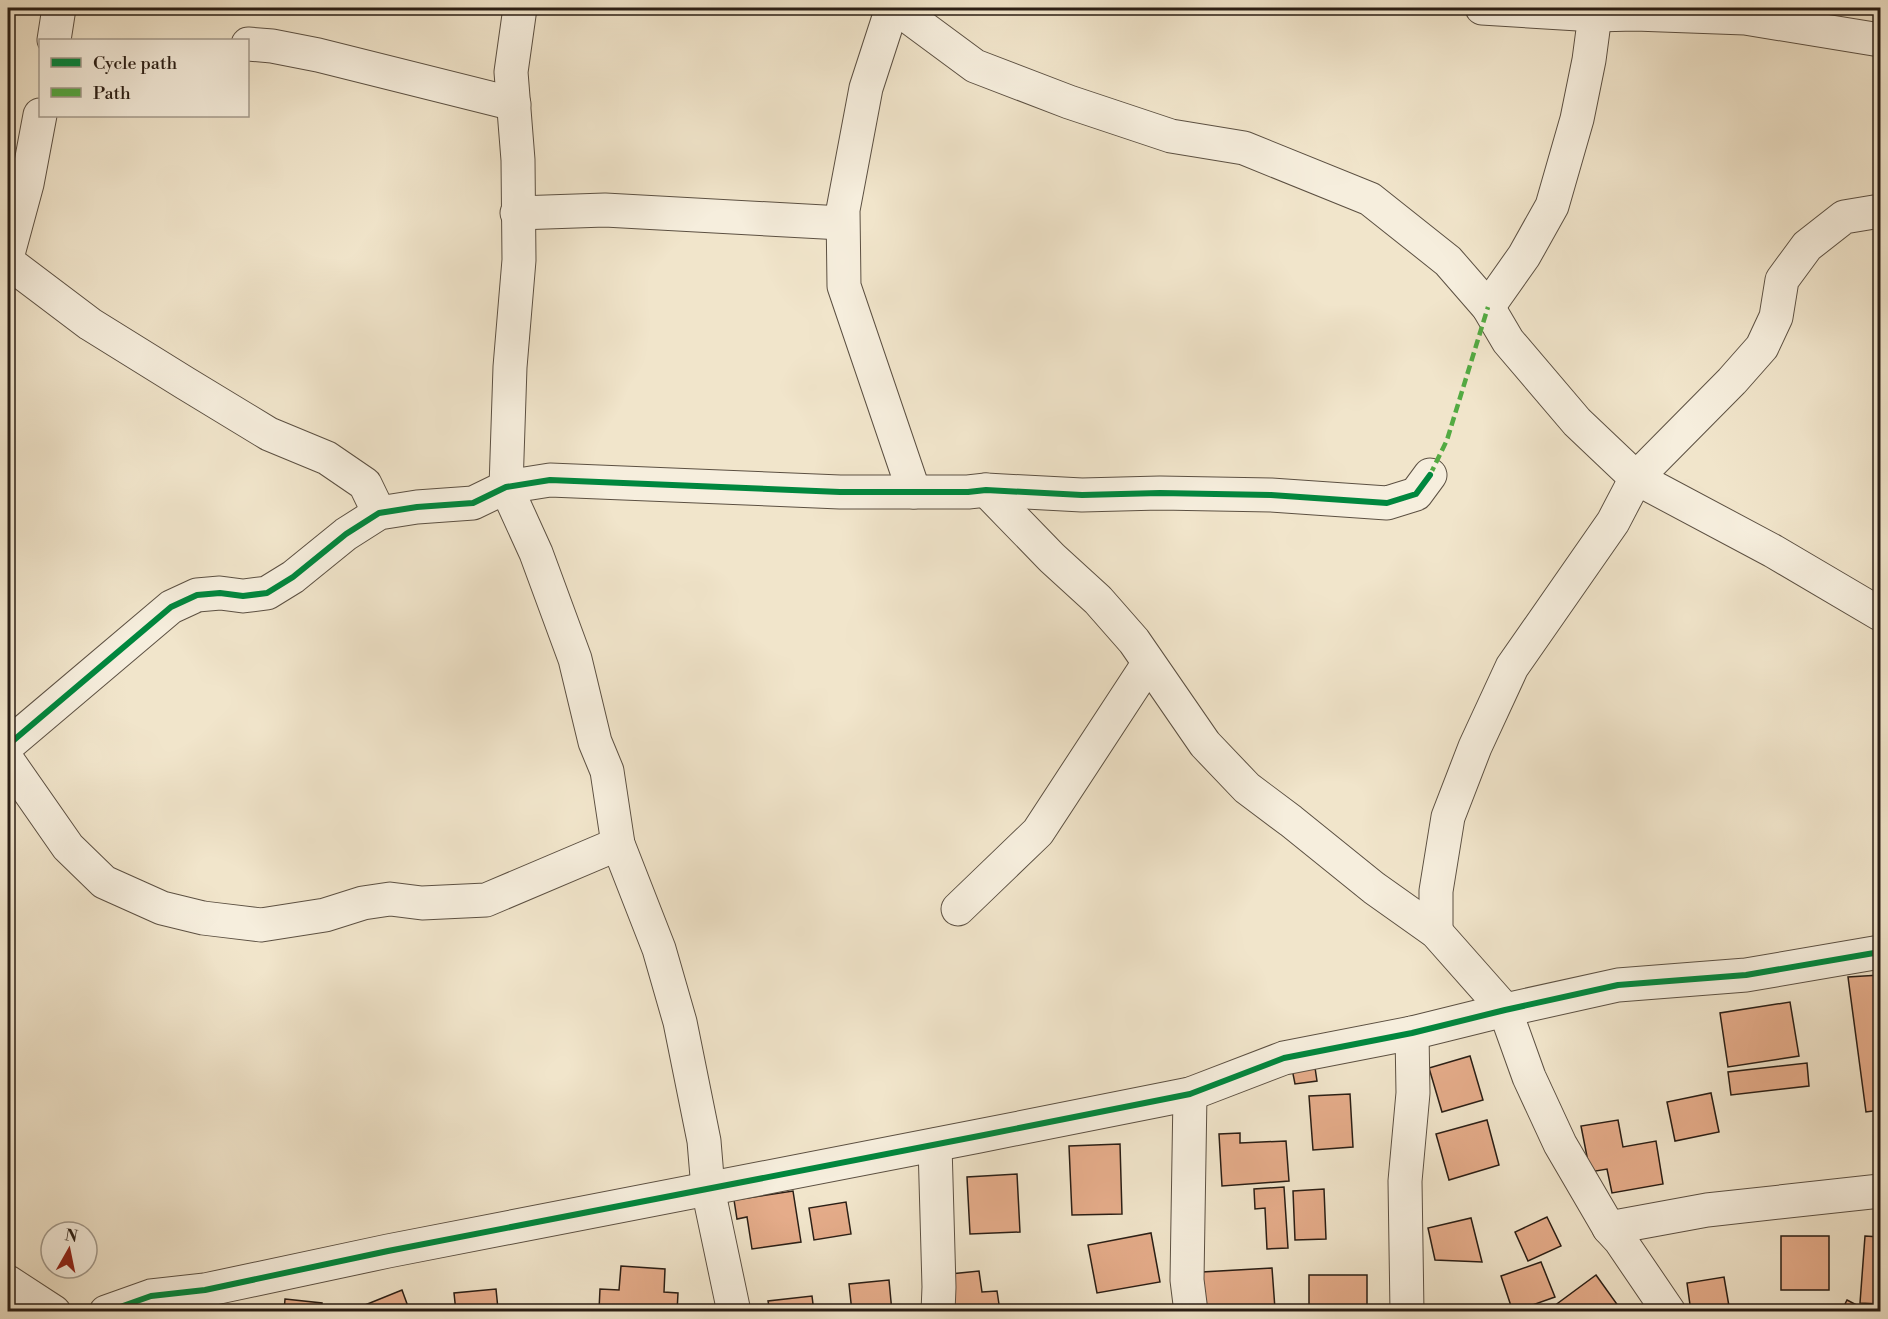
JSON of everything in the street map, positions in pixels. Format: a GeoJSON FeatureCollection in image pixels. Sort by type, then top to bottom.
{"type":"FeatureCollection","features":[{"type":"Feature","properties":{"kind":"street"},"geometry":{"type":"LineString","coordinates":[[54,39],[59,8]]}},
{"type":"Feature","properties":{"kind":"street"},"geometry":{"type":"LineString","coordinates":[[520,8],[511,72],[518,160],[519,260],[510,367],[506,487],[536,553],[575,658],[595,742],[608,771],[618,844],[659,949],[680,1022],[704,1141],[708,1189],[734,1311]]}},
{"type":"Feature","properties":{"kind":"street"},"geometry":{"type":"LineString","coordinates":[[892,8],[866,88],[843,210],[844,286],[914,492]]}},
{"type":"Feature","properties":{"kind":"street"},"geometry":{"type":"LineString","coordinates":[[899,8],[975,66],[1069,102],[1171,136],[1244,148],[1370,200],[1448,261],[1488,307],[1508,341],[1577,422],[1636,478],[1773,551],[1881,614]]}},
{"type":"Feature","properties":{"kind":"street"},"geometry":{"type":"LineString","coordinates":[[1482,8],[1595,15],[1745,18],[1881,40]]}},
{"type":"Feature","properties":{"kind":"street"},"geometry":{"type":"LineString","coordinates":[[1488,307],[1524,256],[1552,206],[1577,119],[1595,15]]}},
{"type":"Feature","properties":{"kind":"street"},"geometry":{"type":"LineString","coordinates":[[249,44],[318,55],[514,104]]}},
{"type":"Feature","properties":{"kind":"street"},"geometry":{"type":"LineString","coordinates":[[8,255],[27,184],[40,117]]}},
{"type":"Feature","properties":{"kind":"street"},"geometry":{"type":"LineString","coordinates":[[517,213],[605,210],[842,223]]}},
{"type":"Feature","properties":{"kind":"street"},"geometry":{"type":"LineString","coordinates":[[1436,932],[1436,891],[1448,818],[1475,747],[1512,667],[1613,522],[1636,478],[1732,381],[1762,347],[1776,317],[1782,280],[1807,246],[1844,217],[1881,211]]}},
{"type":"Feature","properties":{"kind":"street"},"geometry":{"type":"LineString","coordinates":[[8,262],[90,324],[269,434],[327,458],[366,484],[379,513]]}},
{"type":"Feature","properties":{"kind":"street"},"geometry":{"type":"LineString","coordinates":[[8,745],[171,607],[197,595],[220,593],[243,596],[267,593],[293,577],[346,534],[379,513],[417,507],[474,503],[506,487],[550,480],[840,492],[986,490],[1082,495],[1160,493],[1271,495],[1387,503],[1416,494],[1430,475]]}},
{"type":"Feature","properties":{"kind":"street"},"geometry":{"type":"LineString","coordinates":[[986,490],[1052,558],[1098,600],[1134,641],[1205,744],[1247,788],[1374,888],[1436,932],[1505,1010],[1529,1077],[1560,1144],[1609,1228],[1620,1240],[1669,1311]]}},
{"type":"Feature","properties":{"kind":"street"},"geometry":{"type":"LineString","coordinates":[[958,909],[1038,832],[1148,664]]}},
{"type":"Feature","properties":{"kind":"street"},"geometry":{"type":"LineString","coordinates":[[8,761],[68,847],[104,882],[162,908],[203,918],[261,925],[325,915],[363,903],[390,899],[422,903],[486,900],[618,844]]}},
{"type":"Feature","properties":{"kind":"street"},"geometry":{"type":"LineString","coordinates":[[106,1311],[151,1296],[205,1290],[388,1251],[1190,1094],[1284,1058],[1412,1033],[1618,985],[1746,975],[1881,952]]}},
{"type":"Feature","properties":{"kind":"street"},"geometry":{"type":"LineString","coordinates":[[1407,1311],[1405,1180],[1413,1093],[1412,1033]]}},
{"type":"Feature","properties":{"kind":"street"},"geometry":{"type":"LineString","coordinates":[[1190,1094],[1187,1280],[1191,1311]]}},
{"type":"Feature","properties":{"kind":"street"},"geometry":{"type":"LineString","coordinates":[[935,1145],[938,1311]]}},
{"type":"Feature","properties":{"kind":"street"},"geometry":{"type":"LineString","coordinates":[[1609,1228],[1707,1210],[1881,1191]]}},
{"type":"Feature","properties":{"kind":"street"},"geometry":{"type":"LineString","coordinates":[[8,1282],[54,1311]]}},
{"type":"Feature","properties":{"kind":"building"},"geometry":{"type":"Polygon","coordinates":[[[1880,975],[1880,1110],[1866,1112],[1848,977],[1880,975]]]}},
{"type":"Feature","properties":{"kind":"building"},"geometry":{"type":"Polygon","coordinates":[[[1790,1002],[1799,1056],[1728,1067],[1720,1013],[1790,1002]]]}},
{"type":"Feature","properties":{"kind":"building"},"geometry":{"type":"Polygon","coordinates":[[[1470,1056],[1483,1100],[1442,1112],[1429,1068],[1470,1056]]]}},
{"type":"Feature","properties":{"kind":"building"},"geometry":{"type":"Polygon","coordinates":[[[1314,1061],[1317,1081],[1295,1084],[1291,1064],[1314,1061]]]}},
{"type":"Feature","properties":{"kind":"building"},"geometry":{"type":"Polygon","coordinates":[[[1807,1063],[1809,1086],[1731,1095],[1728,1072],[1807,1063]]]}},
{"type":"Feature","properties":{"kind":"building"},"geometry":{"type":"Polygon","coordinates":[[[1711,1093],[1719,1132],[1675,1141],[1667,1102],[1711,1093]]]}},
{"type":"Feature","properties":{"kind":"building"},"geometry":{"type":"Polygon","coordinates":[[[1350,1094],[1353,1147],[1313,1150],[1309,1096],[1350,1094]]]}},
{"type":"Feature","properties":{"kind":"building"},"geometry":{"type":"Polygon","coordinates":[[[1487,1120],[1499,1165],[1449,1180],[1436,1134],[1487,1120]]]}},
{"type":"Feature","properties":{"kind":"building"},"geometry":{"type":"Polygon","coordinates":[[[1618,1120],[1623,1147],[1656,1141],[1663,1184],[1612,1193],[1607,1169],[1590,1172],[1581,1126],[1618,1120]]]}},
{"type":"Feature","properties":{"kind":"building"},"geometry":{"type":"Polygon","coordinates":[[[1240,1133],[1240,1143],[1286,1141],[1289,1181],[1222,1186],[1219,1134],[1240,1133]]]}},
{"type":"Feature","properties":{"kind":"building"},"geometry":{"type":"Polygon","coordinates":[[[1120,1144],[1122,1214],[1072,1215],[1069,1146],[1120,1144]]]}},
{"type":"Feature","properties":{"kind":"building"},"geometry":{"type":"Polygon","coordinates":[[[1017,1174],[1020,1232],[970,1234],[967,1177],[1017,1174]]]}},
{"type":"Feature","properties":{"kind":"building"},"geometry":{"type":"Polygon","coordinates":[[[1284,1187],[1288,1248],[1267,1249],[1265,1208],[1255,1209],[1254,1189],[1284,1187]]]}},
{"type":"Feature","properties":{"kind":"building"},"geometry":{"type":"Polygon","coordinates":[[[1324,1189],[1326,1239],[1295,1240],[1293,1191],[1324,1189]]]}},
{"type":"Feature","properties":{"kind":"building"},"geometry":{"type":"Polygon","coordinates":[[[793,1191],[801,1242],[752,1249],[747,1217],[737,1219],[734,1200],[793,1191]]]}},
{"type":"Feature","properties":{"kind":"building"},"geometry":{"type":"Polygon","coordinates":[[[846,1202],[851,1234],[814,1240],[809,1208],[846,1202]]]}},
{"type":"Feature","properties":{"kind":"building"},"geometry":{"type":"Polygon","coordinates":[[[1547,1217],[1561,1246],[1528,1261],[1515,1232],[1547,1217]]]}},
{"type":"Feature","properties":{"kind":"building"},"geometry":{"type":"Polygon","coordinates":[[[1471,1218],[1482,1262],[1435,1260],[1428,1228],[1471,1218]]]}},
{"type":"Feature","properties":{"kind":"building"},"geometry":{"type":"Polygon","coordinates":[[[1151,1233],[1160,1282],[1097,1293],[1088,1245],[1151,1233]]]}},
{"type":"Feature","properties":{"kind":"building"},"geometry":{"type":"Polygon","coordinates":[[[1781,1236],[1829,1236],[1829,1290],[1781,1290],[1781,1236]]]}},
{"type":"Feature","properties":{"kind":"building"},"geometry":{"type":"Polygon","coordinates":[[[1865,1236],[1880,1237],[1880,1304],[1860,1303],[1865,1236]]]}},
{"type":"Feature","properties":{"kind":"building"},"geometry":{"type":"Polygon","coordinates":[[[1541,1262],[1555,1297],[1513,1312],[1501,1276],[1541,1262]]]}},
{"type":"Feature","properties":{"kind":"building"},"geometry":{"type":"Polygon","coordinates":[[[621,1266],[665,1269],[664,1292],[678,1293],[677,1312],[599,1310],[600,1289],[619,1290],[621,1266]]]}},
{"type":"Feature","properties":{"kind":"building"},"geometry":{"type":"Polygon","coordinates":[[[1272,1268],[1275,1309],[1205,1312],[1202,1272],[1272,1268]]]}},
{"type":"Feature","properties":{"kind":"building"},"geometry":{"type":"Polygon","coordinates":[[[979,1271],[982,1292],[997,1291],[1000,1311],[945,1312],[950,1274],[979,1271]]]}},
{"type":"Feature","properties":{"kind":"building"},"geometry":{"type":"Polygon","coordinates":[[[1309,1275],[1367,1275],[1367,1307],[1309,1307],[1309,1275]]]}},
{"type":"Feature","properties":{"kind":"building"},"geometry":{"type":"Polygon","coordinates":[[[1596,1275],[1619,1307],[1613,1312],[1551,1312],[1550,1309],[1596,1275]]]}},
{"type":"Feature","properties":{"kind":"building"},"geometry":{"type":"Polygon","coordinates":[[[1724,1277],[1730,1312],[1691,1312],[1687,1283],[1724,1277]]]}},
{"type":"Feature","properties":{"kind":"building"},"geometry":{"type":"Polygon","coordinates":[[[889,1280],[892,1312],[852,1312],[849,1284],[889,1280]]]}},
{"type":"Feature","properties":{"kind":"building"},"geometry":{"type":"Polygon","coordinates":[[[496,1289],[498,1309],[456,1312],[454,1293],[496,1289]]]}},
{"type":"Feature","properties":{"kind":"building"},"geometry":{"type":"Polygon","coordinates":[[[402,1290],[410,1312],[361,1312],[360,1307],[402,1290]]]}},
{"type":"Feature","properties":{"kind":"building"},"geometry":{"type":"Polygon","coordinates":[[[812,1296],[814,1312],[770,1312],[768,1301],[812,1296]]]}},
{"type":"Feature","properties":{"kind":"building"},"geometry":{"type":"Polygon","coordinates":[[[285,1299],[322,1303],[321,1312],[284,1312],[285,1299]]]}},
{"type":"Feature","properties":{"kind":"building"},"geometry":{"type":"Polygon","coordinates":[[[1847,1300],[1870,1312],[1841,1312],[1847,1300]]]}},
{"type":"Feature","properties":{"kind":"marked path"},"geometry":{"type":"LineString","coordinates":[[1430,475],[1447,440],[1488,307]]}},
{"type":"Feature","properties":{"kind":"cycle path"},"geometry":{"type":"LineString","coordinates":[[8,745],[171,607],[197,595],[220,593],[243,596],[267,593],[293,577],[346,534],[379,513],[417,507],[473,503],[506,487],[550,480],[840,492],[986,490],[1082,495],[1160,493],[1271,495],[1387,503],[1416,494],[1430,475]]}},
{"type":"Feature","properties":{"kind":"cycle path"},"geometry":{"type":"LineString","coordinates":[[106,1312],[151,1296],[205,1290],[388,1251],[1190,1094],[1284,1058],[1412,1033],[1618,985],[1746,975],[1880,952]]}}]}
